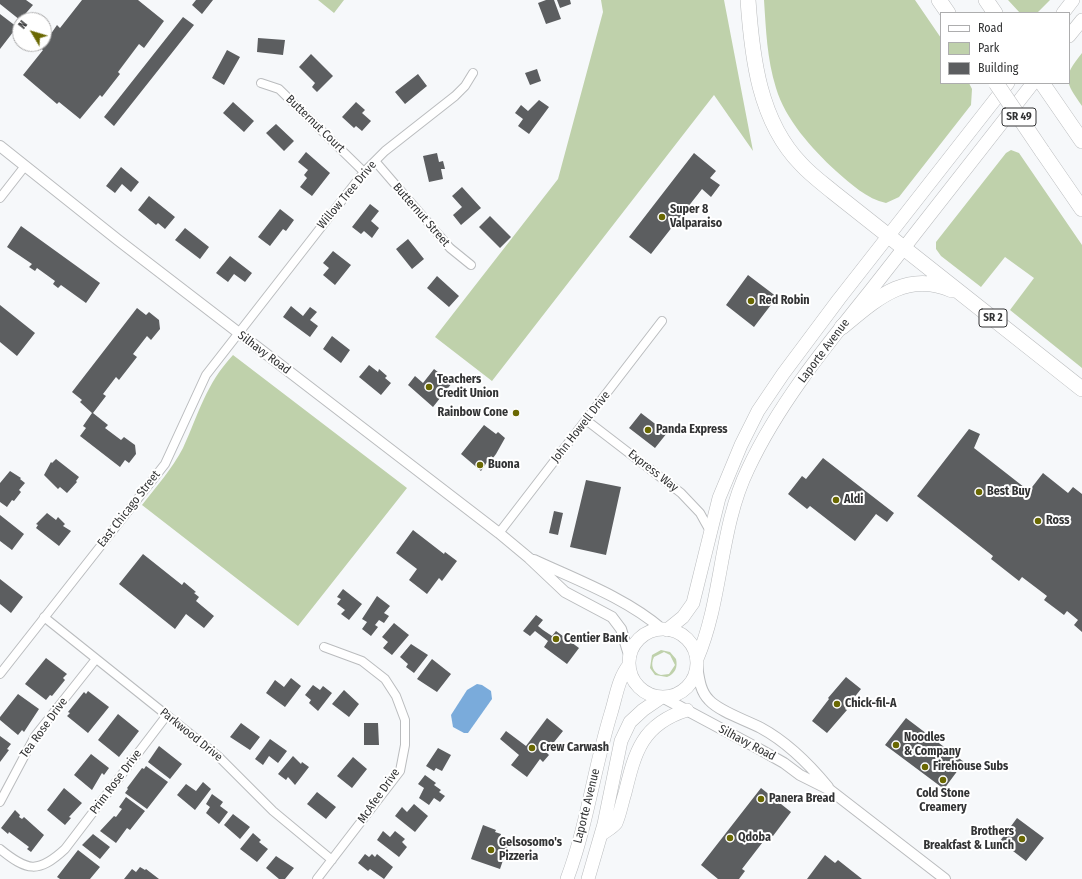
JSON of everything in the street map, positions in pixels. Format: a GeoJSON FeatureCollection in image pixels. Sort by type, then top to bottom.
{"type":"FeatureCollection","features":[{"type":"Feature","properties":{"kind":"highway"},"geometry":{"type":"LineString","coordinates":[[748,0],[756,73],[767,109],[781,138],[800,163],[833,192],[889,235]]}},
{"type":"Feature","properties":{"kind":"highway"},"geometry":{"type":"LineString","coordinates":[[939,0],[947,12]]}},
{"type":"Feature","properties":{"kind":"highway"},"geometry":{"type":"LineString","coordinates":[[986,0],[993,12]]}},
{"type":"Feature","properties":{"kind":"highway","name":"SR 49"},"geometry":{"type":"LineString","coordinates":[[997,84],[1082,210]]}},
{"type":"Feature","properties":{"kind":"highway"},"geometry":{"type":"LineString","coordinates":[[1043,84],[1082,141]]}},
{"type":"Feature","properties":{"kind":"highway","name":"SR 2"},"geometry":{"type":"LineString","coordinates":[[889,235],[1082,389]]}},
{"type":"Feature","properties":{"kind":"highway"},"geometry":{"type":"LineString","coordinates":[[842,327],[872,302],[888,292],[906,285],[924,282],[942,286],[965,296]]}},
{"type":"Feature","properties":{"kind":"main road"},"geometry":{"type":"LineString","coordinates":[[1064,12],[1073,0]]}},
{"type":"Feature","properties":{"kind":"main road"},"geometry":{"type":"LineString","coordinates":[[1070,35],[1082,20]]}},
{"type":"Feature","properties":{"kind":"main road","name":"Laporte Avenue"},"geometry":{"type":"LineString","coordinates":[[664,629],[683,617],[693,603],[710,531],[726,479],[758,412],[805,345],[1007,84]]}},
{"type":"Feature","properties":{"kind":"main road","name":"Laporte Avenue"},"geometry":{"type":"LineString","coordinates":[[697,662],[711,620],[730,521],[747,470],[770,425],[842,327],[1031,84]]}},
{"type":"Feature","properties":{"kind":"main road"},"geometry":{"type":"LineString","coordinates":[[664,629],[681,634],[687,639],[692,645],[697,662],[693,680],[683,691],[674,696],[662,697],[648,694],[638,687],[632,677],[630,662],[638,641],[644,635],[664,629]]}},
{"type":"Feature","properties":{"kind":"main road","name":"Laporte Avenue"},"geometry":{"type":"LineString","coordinates":[[567,879],[583,826],[605,734],[619,684],[630,662]]}},
{"type":"Feature","properties":{"kind":"main road","name":"Laporte Avenue"},"geometry":{"type":"LineString","coordinates":[[588,879],[602,834],[621,741],[625,731],[630,722],[643,710],[662,697]]}},
{"type":"Feature","properties":{"kind":"main road"},"geometry":{"type":"LineString","coordinates":[[602,834],[615,823],[634,759],[644,738],[651,730],[672,715],[687,710]]}},
{"type":"Feature","properties":{"kind":"street","name":"Willow Tree Drive"},"geometry":{"type":"LineString","coordinates":[[237,332],[364,172],[375,161],[455,96],[465,86],[473,73]]}},
{"type":"Feature","properties":{"kind":"street","name":"Butternut Court"},"geometry":{"type":"LineString","coordinates":[[262,83],[279,89],[364,172]]}},
{"type":"Feature","properties":{"kind":"street","name":"Silhavy Road"},"geometry":{"type":"LineString","coordinates":[[0,146],[237,332],[499,533],[529,558],[565,592],[606,614],[616,622],[621,629],[630,662]]}},
{"type":"Feature","properties":{"kind":"street","name":"Butternut Street"},"geometry":{"type":"LineString","coordinates":[[375,161],[450,248],[471,265]]}},
{"type":"Feature","properties":{"kind":"street"},"geometry":{"type":"LineString","coordinates":[[0,198],[25,166]]}},
{"type":"Feature","properties":{"kind":"street","name":"John Howell Drive"},"geometry":{"type":"LineString","coordinates":[[499,533],[662,321]]}},
{"type":"Feature","properties":{"kind":"street","name":"East Chicago Street"},"geometry":{"type":"LineString","coordinates":[[0,674],[165,464],[176,443],[198,388],[215,361],[237,332]]}},
{"type":"Feature","properties":{"kind":"street","name":"Express Way"},"geometry":{"type":"LineString","coordinates":[[586,420],[681,493],[700,513],[710,531]]}},
{"type":"Feature","properties":{"kind":"street","name":"Silhavy Road"},"geometry":{"type":"LineString","coordinates":[[529,558],[592,586],[664,629]]}},
{"type":"Feature","properties":{"kind":"street","name":"Parkwood Drive"},"geometry":{"type":"LineString","coordinates":[[44,617],[219,757],[273,811],[332,860]]}},
{"type":"Feature","properties":{"kind":"street","name":"McAfee Drive"},"geometry":{"type":"LineString","coordinates":[[316,879],[400,771],[405,746],[405,720],[396,696],[386,679],[362,660],[324,647]]}},
{"type":"Feature","properties":{"kind":"street","name":"Tea Rose Drive"},"geometry":{"type":"LineString","coordinates":[[0,802],[35,736],[96,659]]}},
{"type":"Feature","properties":{"kind":"street","name":"Silhavy Road"},"geometry":{"type":"LineString","coordinates":[[697,662],[699,681],[709,701],[762,729],[793,751],[809,764],[830,790]]}},
{"type":"Feature","properties":{"kind":"street","name":"Silhavy Road"},"geometry":{"type":"LineString","coordinates":[[662,697],[778,760],[800,775],[830,790],[945,879]]}},
{"type":"Feature","properties":{"kind":"street","name":"Prim Rose Drive"},"geometry":{"type":"LineString","coordinates":[[0,849],[24,866],[34,867],[55,859],[65,849],[167,716]]}},
{"type":"Feature","properties":{"kind":"green space"},"geometry":{"type":"Polygon","coordinates":[[[318,0],[344,0],[334,13],[318,0]]]}},
{"type":"Feature","properties":{"kind":"green space"},"geometry":{"type":"Polygon","coordinates":[[[601,0],[724,0],[753,151],[714,95],[492,381],[435,337],[558,179],[603,12],[601,0]]]}},
{"type":"Feature","properties":{"kind":"green space"},"geometry":{"type":"Polygon","coordinates":[[[764,0],[915,0],[940,37],[940,84],[970,84],[972,89],[971,105],[899,197],[886,203],[879,201],[866,195],[847,181],[800,133],[780,100],[773,77],[767,44],[764,0]]]}},
{"type":"Feature","properties":{"kind":"green space"},"geometry":{"type":"Polygon","coordinates":[[[1008,0],[1050,0],[1038,12],[1019,12],[1008,0]]]}},
{"type":"Feature","properties":{"kind":"green space"},"geometry":{"type":"Polygon","coordinates":[[[1082,53],[1082,106],[1069,84],[1070,71],[1082,53]]]}},
{"type":"Feature","properties":{"kind":"green space"},"geometry":{"type":"Polygon","coordinates":[[[1011,150],[1019,153],[1082,245],[1082,368],[1010,310],[1034,278],[1005,257],[981,287],[941,256],[936,249],[936,242],[1006,153],[1011,150]]]}},
{"type":"Feature","properties":{"kind":"green space"},"geometry":{"type":"Polygon","coordinates":[[[233,355],[407,488],[298,626],[142,505],[164,478],[179,456],[210,388],[216,377],[233,355]]]}},
{"type":"Feature","properties":{"kind":"green space"},"geometry":{"type":"Polygon","coordinates":[[[661,650],[670,652],[677,662],[674,672],[667,677],[655,675],[650,668],[652,655],[661,650]],[[664,652],[654,657],[652,666],[654,671],[661,675],[669,674],[675,665],[670,655],[664,652]]]}},
{"type":"Feature","properties":{"kind":"water"},"geometry":{"type":"Polygon","coordinates":[[[477,684],[482,685],[491,691],[492,699],[468,733],[464,733],[453,727],[451,715],[467,690],[477,684]]]}},
{"type":"Feature","properties":{"kind":"building"},"geometry":{"type":"Polygon","coordinates":[[[0,0],[26,0],[33,5],[27,12],[12,12],[12,14],[0,4],[0,0]]]}},
{"type":"Feature","properties":{"kind":"building"},"geometry":{"type":"Polygon","coordinates":[[[82,0],[138,0],[164,21],[144,48],[139,44],[118,72],[120,74],[102,97],[100,95],[80,119],[59,102],[57,104],[23,75],[41,52],[52,52],[52,32],[57,25],[60,28],[82,0]]]}},
{"type":"Feature","properties":{"kind":"building"},"geometry":{"type":"Polygon","coordinates":[[[196,0],[213,0],[202,14],[192,5],[196,0]]]}},
{"type":"Feature","properties":{"kind":"building"},"geometry":{"type":"Polygon","coordinates":[[[546,0],[554,0],[561,19],[546,24],[538,3],[546,0]]]}},
{"type":"Feature","properties":{"kind":"building"},"geometry":{"type":"Polygon","coordinates":[[[557,0],[570,0],[571,4],[560,8],[557,0]]]}},
{"type":"Feature","properties":{"kind":"building"},"geometry":{"type":"Polygon","coordinates":[[[0,14],[12,23],[12,33],[0,49],[0,14]]]}},
{"type":"Feature","properties":{"kind":"building"},"geometry":{"type":"Polygon","coordinates":[[[183,17],[194,25],[114,126],[104,117],[183,17]]]}},
{"type":"Feature","properties":{"kind":"building"},"geometry":{"type":"Polygon","coordinates":[[[258,38],[285,40],[283,55],[257,52],[258,38]]]}},
{"type":"Feature","properties":{"kind":"building"},"geometry":{"type":"Polygon","coordinates":[[[227,50],[240,57],[224,85],[212,78],[227,50]]]}},
{"type":"Feature","properties":{"kind":"building"},"geometry":{"type":"Polygon","coordinates":[[[311,54],[333,76],[317,92],[312,87],[315,83],[299,67],[311,54]]]}},
{"type":"Feature","properties":{"kind":"building"},"geometry":{"type":"Polygon","coordinates":[[[537,69],[541,81],[530,85],[525,73],[537,69]]]}},
{"type":"Feature","properties":{"kind":"building"},"geometry":{"type":"Polygon","coordinates":[[[418,74],[427,86],[405,104],[395,92],[418,74]]]}},
{"type":"Feature","properties":{"kind":"building"},"geometry":{"type":"Polygon","coordinates":[[[539,100],[549,107],[529,134],[518,126],[523,119],[515,113],[521,105],[528,111],[539,100]]]}},
{"type":"Feature","properties":{"kind":"building"},"geometry":{"type":"Polygon","coordinates":[[[233,102],[254,121],[244,132],[223,113],[233,102]]]}},
{"type":"Feature","properties":{"kind":"building"},"geometry":{"type":"Polygon","coordinates":[[[356,102],[365,110],[362,113],[371,121],[362,131],[356,126],[354,128],[342,117],[356,102]]]}},
{"type":"Feature","properties":{"kind":"building"},"geometry":{"type":"Polygon","coordinates":[[[276,124],[294,141],[284,151],[266,133],[276,124]]]}},
{"type":"Feature","properties":{"kind":"building"},"geometry":{"type":"Polygon","coordinates":[[[306,152],[330,173],[312,196],[300,187],[307,178],[304,175],[308,170],[298,162],[306,152]]]}},
{"type":"Feature","properties":{"kind":"building"},"geometry":{"type":"Polygon","coordinates":[[[437,153],[439,162],[443,161],[445,169],[441,169],[443,179],[429,182],[423,156],[437,153]]]}},
{"type":"Feature","properties":{"kind":"building","name":"Super 8 Valparaiso"},"geometry":{"type":"Polygon","coordinates":[[[694,153],[716,171],[710,178],[720,185],[711,197],[702,189],[651,254],[629,237],[694,153]]]}},
{"type":"Feature","properties":{"kind":"building"},"geometry":{"type":"Polygon","coordinates":[[[121,167],[139,182],[131,192],[122,184],[115,193],[106,186],[121,167]]]}},
{"type":"Feature","properties":{"kind":"building"},"geometry":{"type":"Polygon","coordinates":[[[462,187],[481,208],[461,225],[453,215],[462,207],[452,196],[462,187]]]}},
{"type":"Feature","properties":{"kind":"building"},"geometry":{"type":"Polygon","coordinates":[[[149,196],[175,217],[165,229],[158,223],[156,225],[138,210],[149,196]]]}},
{"type":"Feature","properties":{"kind":"building"},"geometry":{"type":"Polygon","coordinates":[[[370,204],[379,211],[371,221],[379,228],[372,238],[364,231],[361,234],[352,227],[370,204]]]}},
{"type":"Feature","properties":{"kind":"building"},"geometry":{"type":"Polygon","coordinates":[[[280,209],[294,220],[286,231],[283,229],[270,246],[258,237],[280,209]]]}},
{"type":"Feature","properties":{"kind":"building"},"geometry":{"type":"Polygon","coordinates":[[[490,216],[511,237],[500,248],[479,227],[490,216]]]}},
{"type":"Feature","properties":{"kind":"building"},"geometry":{"type":"Polygon","coordinates":[[[21,226],[100,283],[86,303],[61,285],[58,288],[53,284],[55,281],[37,268],[35,271],[29,267],[32,264],[7,247],[21,226]]]}},
{"type":"Feature","properties":{"kind":"building"},"geometry":{"type":"Polygon","coordinates":[[[185,228],[209,247],[200,259],[175,240],[185,228]]]}},
{"type":"Feature","properties":{"kind":"building"},"geometry":{"type":"Polygon","coordinates":[[[408,239],[424,259],[412,269],[396,249],[408,239]]]}},
{"type":"Feature","properties":{"kind":"building"},"geometry":{"type":"Polygon","coordinates":[[[333,251],[351,265],[335,285],[323,275],[329,268],[323,263],[333,251]]]}},
{"type":"Feature","properties":{"kind":"building"},"geometry":{"type":"Polygon","coordinates":[[[230,256],[252,273],[245,282],[234,274],[228,282],[216,273],[230,256]]]}},
{"type":"Feature","properties":{"kind":"building","name":"Red Robin"},"geometry":{"type":"Polygon","coordinates":[[[748,275],[777,297],[754,327],[726,305],[748,275]]]}},
{"type":"Feature","properties":{"kind":"building"},"geometry":{"type":"Polygon","coordinates":[[[437,276],[459,296],[449,307],[427,288],[437,276]]]}},
{"type":"Feature","properties":{"kind":"building"},"geometry":{"type":"Polygon","coordinates":[[[0,305],[35,333],[17,356],[0,342],[0,305]]]}},
{"type":"Feature","properties":{"kind":"building"},"geometry":{"type":"Polygon","coordinates":[[[291,306],[303,316],[310,307],[317,312],[310,320],[318,326],[310,337],[283,317],[291,306]]]}},
{"type":"Feature","properties":{"kind":"building"},"geometry":{"type":"Polygon","coordinates":[[[137,308],[146,315],[149,312],[159,320],[160,329],[151,340],[147,336],[133,354],[137,357],[119,380],[116,377],[103,394],[106,396],[93,413],[108,425],[105,428],[121,440],[124,437],[135,445],[136,454],[129,463],[125,460],[120,467],[80,436],[86,428],[83,426],[92,413],[80,402],[82,400],[72,392],[137,308]]]}},
{"type":"Feature","properties":{"kind":"building"},"geometry":{"type":"Polygon","coordinates":[[[332,336],[350,350],[341,363],[323,349],[332,336]]]}},
{"type":"Feature","properties":{"kind":"building"},"geometry":{"type":"Polygon","coordinates":[[[369,365],[378,372],[379,369],[387,376],[385,378],[391,383],[381,395],[359,377],[369,365]]]}},
{"type":"Feature","properties":{"kind":"building","name":"Teachers Credit Union"},"geometry":{"type":"Polygon","coordinates":[[[434,369],[452,383],[433,407],[408,385],[415,376],[423,383],[434,369]]]}},
{"type":"Feature","properties":{"kind":"building","name":"Panda Express"},"geometry":{"type":"Polygon","coordinates":[[[641,413],[667,433],[655,448],[629,428],[641,413]]]}},
{"type":"Feature","properties":{"kind":"building"},"geometry":{"type":"Polygon","coordinates":[[[484,425],[496,434],[498,432],[505,438],[496,454],[493,458],[491,456],[481,471],[461,454],[484,425]]]}},
{"type":"Feature","properties":{"kind":"building"},"geometry":{"type":"Polygon","coordinates":[[[969,429],[980,434],[974,448],[1029,491],[1043,473],[1068,493],[1073,487],[1082,494],[1082,632],[1074,625],[1078,620],[1067,611],[1064,615],[1044,600],[1047,596],[1022,577],[1019,581],[991,559],[993,556],[917,496],[969,429]]]}},
{"type":"Feature","properties":{"kind":"building","name":"Aldi"},"geometry":{"type":"Polygon","coordinates":[[[823,458],[894,513],[887,522],[876,514],[855,541],[810,506],[807,509],[788,494],[802,476],[806,479],[823,458]]]}},
{"type":"Feature","properties":{"kind":"building"},"geometry":{"type":"Polygon","coordinates":[[[56,459],[79,477],[76,481],[77,482],[67,493],[60,487],[58,489],[44,475],[51,462],[52,463],[56,459]]]}},
{"type":"Feature","properties":{"kind":"building"},"geometry":{"type":"Polygon","coordinates":[[[10,471],[21,478],[20,479],[25,483],[19,490],[21,492],[7,507],[0,502],[0,483],[10,471]]]}},
{"type":"Feature","properties":{"kind":"building"},"geometry":{"type":"Polygon","coordinates":[[[586,480],[621,487],[606,555],[570,547],[586,480]]]}},
{"type":"Feature","properties":{"kind":"building"},"geometry":{"type":"Polygon","coordinates":[[[554,511],[563,513],[558,535],[549,533],[554,511]]]}},
{"type":"Feature","properties":{"kind":"building"},"geometry":{"type":"Polygon","coordinates":[[[47,513],[56,520],[58,517],[65,524],[63,526],[71,531],[59,546],[36,528],[38,525],[36,524],[47,513]]]}},
{"type":"Feature","properties":{"kind":"building"},"geometry":{"type":"Polygon","coordinates":[[[0,515],[24,534],[12,550],[0,541],[0,515]]]}},
{"type":"Feature","properties":{"kind":"building"},"geometry":{"type":"Polygon","coordinates":[[[413,530],[444,554],[445,552],[457,561],[442,581],[439,578],[427,594],[409,580],[417,569],[396,553],[413,530]]]}},
{"type":"Feature","properties":{"kind":"building"},"geometry":{"type":"Polygon","coordinates":[[[143,554],[182,585],[184,582],[196,592],[194,593],[199,597],[196,601],[214,616],[204,628],[186,614],[175,629],[119,584],[143,554]]]}},
{"type":"Feature","properties":{"kind":"building"},"geometry":{"type":"Polygon","coordinates":[[[0,579],[23,597],[11,613],[0,604],[0,579]]]}},
{"type":"Feature","properties":{"kind":"building"},"geometry":{"type":"Polygon","coordinates":[[[343,589],[362,604],[349,620],[341,614],[345,610],[337,604],[341,599],[337,597],[343,589]]]}},
{"type":"Feature","properties":{"kind":"building"},"geometry":{"type":"Polygon","coordinates":[[[377,596],[390,606],[384,613],[389,616],[384,623],[379,620],[375,625],[378,627],[371,636],[362,629],[367,622],[362,619],[377,596]]]}},
{"type":"Feature","properties":{"kind":"building","name":"Centier Bank"},"geometry":{"type":"Polygon","coordinates":[[[536,615],[543,620],[538,626],[543,630],[552,636],[556,631],[579,648],[567,664],[544,647],[548,641],[535,631],[530,636],[523,631],[536,615]]]}},
{"type":"Feature","properties":{"kind":"building"},"geometry":{"type":"Polygon","coordinates":[[[394,623],[409,635],[392,655],[383,648],[388,642],[382,637],[394,623]]]}},
{"type":"Feature","properties":{"kind":"building"},"geometry":{"type":"Polygon","coordinates":[[[411,644],[428,655],[414,673],[406,667],[408,664],[400,657],[411,644]]]}},
{"type":"Feature","properties":{"kind":"building"},"geometry":{"type":"Polygon","coordinates":[[[46,658],[67,674],[63,678],[65,680],[52,696],[50,695],[46,700],[25,684],[46,658]]]}},
{"type":"Feature","properties":{"kind":"building"},"geometry":{"type":"Polygon","coordinates":[[[432,659],[451,674],[437,692],[417,679],[432,659]]]}},
{"type":"Feature","properties":{"kind":"building","name":"Chick-fil-A"},"geometry":{"type":"Polygon","coordinates":[[[846,677],[861,689],[845,709],[847,710],[827,733],[812,721],[829,699],[828,698],[846,677]]]}},
{"type":"Feature","properties":{"kind":"building"},"geometry":{"type":"Polygon","coordinates":[[[291,678],[301,686],[285,707],[266,693],[275,680],[284,687],[291,678]]]}},
{"type":"Feature","properties":{"kind":"building"},"geometry":{"type":"Polygon","coordinates":[[[313,685],[320,690],[323,686],[332,693],[318,711],[309,703],[311,700],[305,695],[313,685]]]}},
{"type":"Feature","properties":{"kind":"building"},"geometry":{"type":"Polygon","coordinates":[[[344,690],[359,704],[349,717],[332,704],[344,690]]]}},
{"type":"Feature","properties":{"kind":"building"},"geometry":{"type":"Polygon","coordinates":[[[88,691],[109,707],[88,733],[67,716],[70,713],[68,712],[84,692],[86,694],[88,691]]]}},
{"type":"Feature","properties":{"kind":"building"},"geometry":{"type":"Polygon","coordinates":[[[18,694],[39,709],[24,732],[22,730],[18,735],[0,720],[0,717],[18,694]]]}},
{"type":"Feature","properties":{"kind":"building"},"geometry":{"type":"Polygon","coordinates":[[[118,714],[139,731],[119,757],[98,740],[118,714]]]}},
{"type":"Feature","properties":{"kind":"building","name":"Crew Carwash"},"geometry":{"type":"Polygon","coordinates":[[[547,718],[563,731],[546,752],[549,755],[543,762],[540,759],[527,777],[511,765],[519,755],[500,739],[506,731],[526,746],[547,718]]]}},
{"type":"Feature","properties":{"kind":"building"},"geometry":{"type":"Polygon","coordinates":[[[906,718],[964,762],[944,789],[885,745],[906,718]]]}},
{"type":"Feature","properties":{"kind":"building"},"geometry":{"type":"Polygon","coordinates":[[[241,723],[260,737],[250,750],[230,737],[241,723]]]}},
{"type":"Feature","properties":{"kind":"building"},"geometry":{"type":"Polygon","coordinates":[[[364,723],[378,723],[379,745],[364,745],[364,723]]]}},
{"type":"Feature","properties":{"kind":"building"},"geometry":{"type":"Polygon","coordinates":[[[0,736],[11,744],[7,749],[9,750],[0,762],[0,736]]]}},
{"type":"Feature","properties":{"kind":"building"},"geometry":{"type":"Polygon","coordinates":[[[270,739],[287,751],[278,763],[269,756],[263,765],[255,759],[270,739]]]}},
{"type":"Feature","properties":{"kind":"building"},"geometry":{"type":"Polygon","coordinates":[[[159,746],[182,764],[170,779],[148,762],[159,746]]]}},
{"type":"Feature","properties":{"kind":"building"},"geometry":{"type":"Polygon","coordinates":[[[438,748],[451,755],[442,771],[436,768],[434,771],[426,766],[438,748]]]}},
{"type":"Feature","properties":{"kind":"building"},"geometry":{"type":"Polygon","coordinates":[[[91,754],[109,768],[104,775],[102,773],[92,790],[74,775],[91,754]]]}},
{"type":"Feature","properties":{"kind":"building"},"geometry":{"type":"Polygon","coordinates":[[[293,756],[301,764],[302,762],[309,767],[295,785],[288,777],[286,780],[278,774],[293,756]]]}},
{"type":"Feature","properties":{"kind":"building"},"geometry":{"type":"Polygon","coordinates":[[[353,757],[367,769],[352,788],[337,776],[353,757]]]}},
{"type":"Feature","properties":{"kind":"building"},"geometry":{"type":"Polygon","coordinates":[[[146,766],[168,782],[147,809],[125,793],[142,768],[144,769],[146,766]]]}},
{"type":"Feature","properties":{"kind":"building"},"geometry":{"type":"Polygon","coordinates":[[[425,775],[436,783],[434,785],[441,790],[439,792],[445,796],[440,802],[434,798],[429,805],[419,798],[424,788],[418,784],[425,775]]]}},
{"type":"Feature","properties":{"kind":"building"},"geometry":{"type":"Polygon","coordinates":[[[203,782],[211,789],[195,810],[177,795],[186,784],[196,791],[203,782]]]}},
{"type":"Feature","properties":{"kind":"building"},"geometry":{"type":"Polygon","coordinates":[[[64,788],[82,803],[69,817],[71,818],[65,825],[47,810],[64,788]]]}},
{"type":"Feature","properties":{"kind":"building"},"geometry":{"type":"Polygon","coordinates":[[[761,788],[791,812],[773,836],[769,834],[742,869],[745,871],[739,879],[718,879],[701,865],[761,788]]]}},
{"type":"Feature","properties":{"kind":"building"},"geometry":{"type":"Polygon","coordinates":[[[317,792],[336,807],[326,819],[307,804],[317,792]]]}},
{"type":"Feature","properties":{"kind":"building"},"geometry":{"type":"Polygon","coordinates":[[[212,794],[223,802],[220,806],[228,812],[219,824],[206,813],[210,807],[206,804],[212,794]]]}},
{"type":"Feature","properties":{"kind":"building"},"geometry":{"type":"Polygon","coordinates":[[[126,797],[145,811],[130,830],[127,828],[116,843],[100,831],[114,816],[116,817],[122,809],[119,807],[126,797]]]}},
{"type":"Feature","properties":{"kind":"building"},"geometry":{"type":"Polygon","coordinates":[[[414,804],[428,816],[415,832],[395,816],[402,807],[407,812],[414,804]]]}},
{"type":"Feature","properties":{"kind":"building"},"geometry":{"type":"Polygon","coordinates":[[[15,810],[20,815],[19,817],[22,819],[24,817],[44,835],[31,852],[27,849],[29,847],[1,828],[15,810]]]}},
{"type":"Feature","properties":{"kind":"building"},"geometry":{"type":"Polygon","coordinates":[[[233,814],[250,827],[240,839],[224,825],[233,814]]]}},
{"type":"Feature","properties":{"kind":"building","name":"Brothers Breakfast & Lunch"},"geometry":{"type":"Polygon","coordinates":[[[1017,818],[1044,838],[1026,861],[1000,841],[1017,818]]]}},
{"type":"Feature","properties":{"kind":"building","name":"Gelsosomo's Pizzeria"},"geometry":{"type":"Polygon","coordinates":[[[483,825],[496,830],[495,832],[501,834],[500,837],[510,840],[500,869],[471,859],[483,825]]]}},
{"type":"Feature","properties":{"kind":"building"},"geometry":{"type":"Polygon","coordinates":[[[383,831],[390,837],[395,831],[405,839],[402,842],[407,847],[399,857],[377,840],[383,831]]]}},
{"type":"Feature","properties":{"kind":"building"},"geometry":{"type":"Polygon","coordinates":[[[253,833],[261,840],[259,842],[268,849],[257,862],[240,849],[253,833]]]}},
{"type":"Feature","properties":{"kind":"building"},"geometry":{"type":"Polygon","coordinates":[[[93,834],[110,847],[100,859],[82,845],[93,834]]]}},
{"type":"Feature","properties":{"kind":"building"},"geometry":{"type":"Polygon","coordinates":[[[78,850],[100,867],[90,879],[60,879],[57,877],[78,850]]]}},
{"type":"Feature","properties":{"kind":"building"},"geometry":{"type":"Polygon","coordinates":[[[365,854],[369,857],[372,854],[375,857],[377,854],[393,867],[384,879],[370,869],[368,871],[358,863],[365,854]]]}},
{"type":"Feature","properties":{"kind":"building"},"geometry":{"type":"Polygon","coordinates":[[[825,855],[835,863],[838,860],[862,879],[807,879],[825,855]]]}},
{"type":"Feature","properties":{"kind":"building"},"geometry":{"type":"Polygon","coordinates":[[[276,856],[294,868],[285,879],[279,879],[266,868],[276,856]]]}},
{"type":"Feature","properties":{"kind":"building"},"geometry":{"type":"Polygon","coordinates":[[[140,867],[145,870],[146,869],[159,879],[124,879],[132,869],[136,872],[140,867]]]}},
{"type":"Feature","properties":{"kind":"place","name":"Super 8 Valparaiso"},"geometry":{"type":"Point","coordinates":[662,217]}},
{"type":"Feature","properties":{"kind":"place","name":"Red Robin"},"geometry":{"type":"Point","coordinates":[751,301]}},
{"type":"Feature","properties":{"kind":"place","name":"Teachers Credit Union"},"geometry":{"type":"Point","coordinates":[429,387]}},
{"type":"Feature","properties":{"kind":"place","name":"Rainbow Cone"},"geometry":{"type":"Point","coordinates":[516,413]}},
{"type":"Feature","properties":{"kind":"place","name":"Panda Express"},"geometry":{"type":"Point","coordinates":[648,430]}},
{"type":"Feature","properties":{"kind":"place","name":"Buona"},"geometry":{"type":"Point","coordinates":[480,465]}},
{"type":"Feature","properties":{"kind":"place","name":"Best Buy"},"geometry":{"type":"Point","coordinates":[979,492]}},
{"type":"Feature","properties":{"kind":"place","name":"Aldi"},"geometry":{"type":"Point","coordinates":[836,500]}},
{"type":"Feature","properties":{"kind":"place","name":"Ross"},"geometry":{"type":"Point","coordinates":[1038,521]}},
{"type":"Feature","properties":{"kind":"place","name":"Centier Bank"},"geometry":{"type":"Point","coordinates":[556,639]}},
{"type":"Feature","properties":{"kind":"place","name":"Chick-fil-A"},"geometry":{"type":"Point","coordinates":[837,704]}},
{"type":"Feature","properties":{"kind":"place","name":"Noodles & Company"},"geometry":{"type":"Point","coordinates":[896,745]}},
{"type":"Feature","properties":{"kind":"place","name":"Crew Carwash"},"geometry":{"type":"Point","coordinates":[532,748]}},
{"type":"Feature","properties":{"kind":"place","name":"Firehouse Subs"},"geometry":{"type":"Point","coordinates":[925,767]}},
{"type":"Feature","properties":{"kind":"place","name":"Cold Stone Creamery"},"geometry":{"type":"Point","coordinates":[943,780]}},
{"type":"Feature","properties":{"kind":"place","name":"Panera Bread"},"geometry":{"type":"Point","coordinates":[761,799]}},
{"type":"Feature","properties":{"kind":"place","name":"Qdoba"},"geometry":{"type":"Point","coordinates":[730,838]}},
{"type":"Feature","properties":{"kind":"place","name":"Brothers Breakfast & Lunch"},"geometry":{"type":"Point","coordinates":[1022,839]}},
{"type":"Feature","properties":{"kind":"place","name":"Gelsosomo's Pizzeria"},"geometry":{"type":"Point","coordinates":[491,850]}}]}
